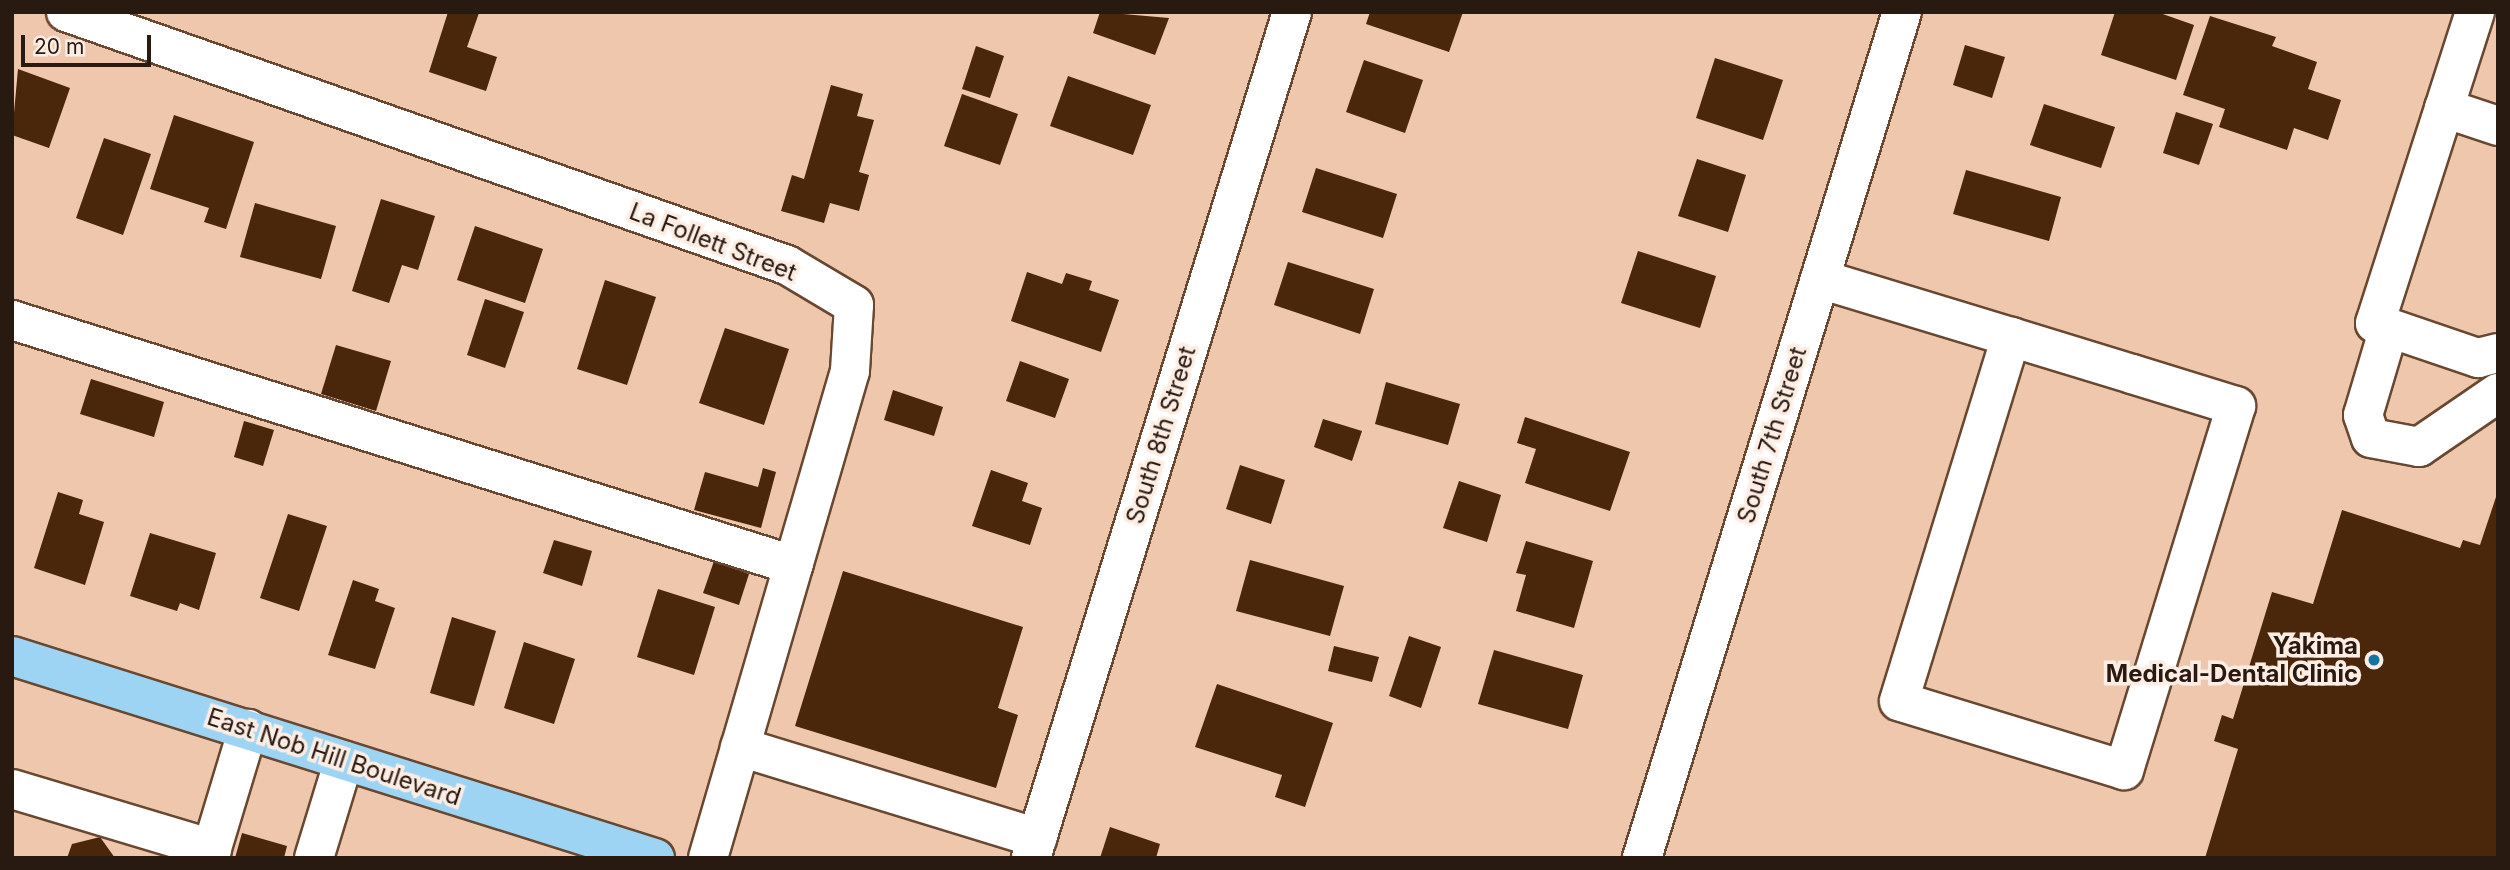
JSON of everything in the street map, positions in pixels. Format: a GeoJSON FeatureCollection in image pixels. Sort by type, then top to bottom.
{"type":"FeatureCollection","features":[{"type":"Feature","properties":{"kind":"main road","name":"East Nob Hill Boulevard"},"geometry":{"type":"LineString","coordinates":[[12,656],[655,858]]}},
{"type":"Feature","properties":{"kind":"street","name":"La Follett Street"},"geometry":{"type":"LineString","coordinates":[[66,12],[787,265],[854,304],[850,371],[708,858]]}},
{"type":"Feature","properties":{"kind":"street","name":"South 8th Street"},"geometry":{"type":"LineString","coordinates":[[1034,848],[1292,12]]}},
{"type":"Feature","properties":{"kind":"street","name":"South 7th Street"},"geometry":{"type":"LineString","coordinates":[[1643,858],[1902,12]]}},
{"type":"Feature","properties":{"kind":"street"},"geometry":{"type":"LineString","coordinates":[[2475,12],[2375,323],[2478,358],[2498,353]]}},
{"type":"Feature","properties":{"kind":"street"},"geometry":{"type":"LineString","coordinates":[[2444,108],[2498,126]]}},
{"type":"Feature","properties":{"kind":"street"},"geometry":{"type":"LineString","coordinates":[[1820,279],[2236,405],[2124,770],[1899,701],[2011,337]]}},
{"type":"Feature","properties":{"kind":"street"},"geometry":{"type":"LineString","coordinates":[[12,320],[793,565]]}},
{"type":"Feature","properties":{"kind":"street"},"geometry":{"type":"LineString","coordinates":[[2389,328],[2363,415],[2371,438],[2419,447],[2498,393]]}},
{"type":"Feature","properties":{"kind":"street"},"geometry":{"type":"LineString","coordinates":[[12,789],[211,853],[248,729]]}},
{"type":"Feature","properties":{"kind":"street"},"geometry":{"type":"LineString","coordinates":[[740,747],[1034,848]]}},
{"type":"Feature","properties":{"kind":"street"},"geometry":{"type":"LineString","coordinates":[[314,858],[344,760]]}},
{"type":"Feature","properties":{"kind":"building"},"geometry":{"type":"Polygon","coordinates":[[[448,12],[479,13],[467,47],[497,57],[486,91],[429,72],[448,12]]]}},
{"type":"Feature","properties":{"kind":"building"},"geometry":{"type":"Polygon","coordinates":[[[1100,12],[1169,18],[1155,55],[1093,33],[1100,12]]]}},
{"type":"Feature","properties":{"kind":"building"},"geometry":{"type":"Polygon","coordinates":[[[1370,12],[1463,12],[1449,52],[1366,24],[1370,12]]]}},
{"type":"Feature","properties":{"kind":"building"},"geometry":{"type":"Polygon","coordinates":[[[2115,12],[2157,12],[2194,25],[2176,80],[2101,55],[2115,12]]]}},
{"type":"Feature","properties":{"kind":"building"},"geometry":{"type":"Polygon","coordinates":[[[2210,16],[2276,37],[2272,46],[2317,62],[2308,89],[2341,100],[2328,140],[2294,128],[2287,150],[2219,127],[2225,109],[2183,95],[2210,16]]]}},
{"type":"Feature","properties":{"kind":"building"},"geometry":{"type":"Polygon","coordinates":[[[1965,45],[2005,57],[1992,98],[1953,85],[1965,45]]]}},
{"type":"Feature","properties":{"kind":"building"},"geometry":{"type":"Polygon","coordinates":[[[976,46],[1004,56],[990,98],[962,89],[976,46]]]}},
{"type":"Feature","properties":{"kind":"building"},"geometry":{"type":"Polygon","coordinates":[[[1715,58],[1783,80],[1763,140],[1696,118],[1715,58]]]}},
{"type":"Feature","properties":{"kind":"building"},"geometry":{"type":"Polygon","coordinates":[[[1364,60],[1423,80],[1405,133],[1346,112],[1364,60]]]}},
{"type":"Feature","properties":{"kind":"building"},"geometry":{"type":"Polygon","coordinates":[[[18,69],[70,88],[49,148],[12,135],[18,69]]]}},
{"type":"Feature","properties":{"kind":"building"},"geometry":{"type":"Polygon","coordinates":[[[1068,76],[1151,105],[1133,155],[1050,126],[1068,76]]]}},
{"type":"Feature","properties":{"kind":"building"},"geometry":{"type":"Polygon","coordinates":[[[831,85],[863,94],[857,116],[874,120],[859,172],[869,175],[859,211],[830,203],[824,223],[781,211],[792,175],[804,179],[831,85]]]}},
{"type":"Feature","properties":{"kind":"building"},"geometry":{"type":"Polygon","coordinates":[[[962,94],[1018,114],[1000,165],[944,146],[962,94]]]}},
{"type":"Feature","properties":{"kind":"building"},"geometry":{"type":"Polygon","coordinates":[[[2044,104],[2115,127],[2101,168],[2030,145],[2044,104]]]}},
{"type":"Feature","properties":{"kind":"building"},"geometry":{"type":"Polygon","coordinates":[[[2176,112],[2213,124],[2199,165],[2163,153],[2176,112]]]}},
{"type":"Feature","properties":{"kind":"building"},"geometry":{"type":"Polygon","coordinates":[[[174,115],[254,142],[226,229],[204,222],[209,208],[150,189],[174,115]]]}},
{"type":"Feature","properties":{"kind":"building"},"geometry":{"type":"Polygon","coordinates":[[[104,138],[151,154],[123,235],[76,218],[104,138]]]}},
{"type":"Feature","properties":{"kind":"building"},"geometry":{"type":"Polygon","coordinates":[[[1697,159],[1746,175],[1728,232],[1678,216],[1697,159]]]}},
{"type":"Feature","properties":{"kind":"building"},"geometry":{"type":"Polygon","coordinates":[[[1316,168],[1397,194],[1383,238],[1302,212],[1316,168]]]}},
{"type":"Feature","properties":{"kind":"building"},"geometry":{"type":"Polygon","coordinates":[[[1966,170],[2061,197],[2049,241],[1953,214],[1966,170]]]}},
{"type":"Feature","properties":{"kind":"building"},"geometry":{"type":"Polygon","coordinates":[[[381,199],[435,216],[418,270],[402,265],[389,303],[352,291],[381,199]]]}},
{"type":"Feature","properties":{"kind":"building"},"geometry":{"type":"Polygon","coordinates":[[[255,203],[336,226],[321,279],[240,257],[255,203]]]}},
{"type":"Feature","properties":{"kind":"building"},"geometry":{"type":"Polygon","coordinates":[[[475,226],[543,249],[525,303],[457,280],[475,226]]]}},
{"type":"Feature","properties":{"kind":"building"},"geometry":{"type":"Polygon","coordinates":[[[1638,251],[1716,276],[1700,328],[1621,303],[1638,251]]]}},
{"type":"Feature","properties":{"kind":"building"},"geometry":{"type":"Polygon","coordinates":[[[1288,262],[1374,289],[1360,334],[1274,305],[1288,262]]]}},
{"type":"Feature","properties":{"kind":"building"},"geometry":{"type":"Polygon","coordinates":[[[1027,272],[1062,284],[1066,273],[1092,281],[1089,290],[1119,300],[1101,352],[1011,321],[1027,272]]]}},
{"type":"Feature","properties":{"kind":"building"},"geometry":{"type":"Polygon","coordinates":[[[605,280],[656,297],[627,385],[577,369],[605,280]]]}},
{"type":"Feature","properties":{"kind":"building"},"geometry":{"type":"Polygon","coordinates":[[[485,299],[524,312],[505,368],[467,355],[485,299]]]}},
{"type":"Feature","properties":{"kind":"building"},"geometry":{"type":"Polygon","coordinates":[[[725,328],[789,349],[764,425],[699,403],[725,328]]]}},
{"type":"Feature","properties":{"kind":"building"},"geometry":{"type":"Polygon","coordinates":[[[336,345],[391,361],[376,411],[321,394],[336,345]]]}},
{"type":"Feature","properties":{"kind":"building"},"geometry":{"type":"Polygon","coordinates":[[[1020,361],[1069,379],[1055,418],[1006,401],[1020,361]]]}},
{"type":"Feature","properties":{"kind":"building"},"geometry":{"type":"Polygon","coordinates":[[[91,379],[164,402],[154,437],[80,414],[91,379]]]}},
{"type":"Feature","properties":{"kind":"building"},"geometry":{"type":"Polygon","coordinates":[[[1386,382],[1460,404],[1448,445],[1375,424],[1386,382]]]}},
{"type":"Feature","properties":{"kind":"building"},"geometry":{"type":"Polygon","coordinates":[[[893,390],[943,407],[934,436],[884,420],[893,390]]]}},
{"type":"Feature","properties":{"kind":"building"},"geometry":{"type":"Polygon","coordinates":[[[1525,417],[1630,452],[1610,511],[1525,483],[1536,449],[1517,443],[1525,417]]]}},
{"type":"Feature","properties":{"kind":"building"},"geometry":{"type":"Polygon","coordinates":[[[1323,419],[1362,431],[1352,461],[1314,447],[1323,419]]]}},
{"type":"Feature","properties":{"kind":"building"},"geometry":{"type":"Polygon","coordinates":[[[244,421],[274,430],[263,466],[234,457],[244,421]]]}},
{"type":"Feature","properties":{"kind":"building"},"geometry":{"type":"Polygon","coordinates":[[[1240,465],[1285,480],[1271,524],[1226,509],[1240,465]]]}},
{"type":"Feature","properties":{"kind":"building"},"geometry":{"type":"Polygon","coordinates":[[[763,468],[776,472],[761,528],[694,510],[705,472],[758,487],[763,468]]]}},
{"type":"Feature","properties":{"kind":"building"},"geometry":{"type":"Polygon","coordinates":[[[991,470],[1028,483],[1022,501],[1042,508],[1030,545],[972,526],[991,470]]]}},
{"type":"Feature","properties":{"kind":"building"},"geometry":{"type":"Polygon","coordinates":[[[1459,481],[1501,495],[1487,542],[1443,528],[1459,481]]]}},
{"type":"Feature","properties":{"kind":"building","name":"Yakima Medical-Dental Clinic"},"geometry":{"type":"Polygon","coordinates":[[[2498,491],[2496,858],[2205,858],[2238,749],[2214,741],[2222,715],[2233,719],[2272,592],[2313,604],[2342,510],[2460,548],[2463,540],[2480,545],[2498,491]]]}},
{"type":"Feature","properties":{"kind":"building"},"geometry":{"type":"Polygon","coordinates":[[[58,492],[83,500],[79,514],[104,522],[85,585],[34,568],[58,492]]]}},
{"type":"Feature","properties":{"kind":"building"},"geometry":{"type":"Polygon","coordinates":[[[288,514],[327,526],[299,611],[260,598],[288,514]]]}},
{"type":"Feature","properties":{"kind":"building"},"geometry":{"type":"Polygon","coordinates":[[[150,533],[216,553],[199,610],[180,603],[177,611],[130,596],[150,533]]]}},
{"type":"Feature","properties":{"kind":"building"},"geometry":{"type":"Polygon","coordinates":[[[554,540],[592,551],[582,586],[543,573],[554,540]]]}},
{"type":"Feature","properties":{"kind":"building"},"geometry":{"type":"Polygon","coordinates":[[[1526,541],[1593,561],[1574,628],[1516,611],[1526,575],[1516,573],[1526,541]]]}},
{"type":"Feature","properties":{"kind":"building"},"geometry":{"type":"Polygon","coordinates":[[[1250,560],[1344,586],[1330,636],[1236,611],[1250,560]]]}},
{"type":"Feature","properties":{"kind":"building"},"geometry":{"type":"Polygon","coordinates":[[[714,561],[749,574],[739,605],[703,593],[714,561]]]}},
{"type":"Feature","properties":{"kind":"building"},"geometry":{"type":"Polygon","coordinates":[[[843,571],[1023,627],[998,708],[1018,715],[996,788],[795,726],[843,571]]]}},
{"type":"Feature","properties":{"kind":"building"},"geometry":{"type":"Polygon","coordinates":[[[353,580],[379,589],[375,601],[395,608],[375,669],[328,655],[353,580]]]}},
{"type":"Feature","properties":{"kind":"building"},"geometry":{"type":"Polygon","coordinates":[[[658,589],[715,607],[694,675],[637,657],[658,589]]]}},
{"type":"Feature","properties":{"kind":"building"},"geometry":{"type":"Polygon","coordinates":[[[452,617],[496,631],[474,706],[430,693],[452,617]]]}},
{"type":"Feature","properties":{"kind":"building"},"geometry":{"type":"Polygon","coordinates":[[[1409,636],[1441,647],[1421,708],[1389,696],[1409,636]]]}},
{"type":"Feature","properties":{"kind":"building"},"geometry":{"type":"Polygon","coordinates":[[[524,642],[575,659],[554,724],[504,708],[524,642]]]}},
{"type":"Feature","properties":{"kind":"building"},"geometry":{"type":"Polygon","coordinates":[[[1334,646],[1379,657],[1372,682],[1328,671],[1334,646]]]}},
{"type":"Feature","properties":{"kind":"building"},"geometry":{"type":"Polygon","coordinates":[[[1494,650],[1583,675],[1568,729],[1478,704],[1494,650]]]}},
{"type":"Feature","properties":{"kind":"building"},"geometry":{"type":"Polygon","coordinates":[[[1217,684],[1333,723],[1305,807],[1275,797],[1282,775],[1195,747],[1217,684]]]}},
{"type":"Feature","properties":{"kind":"building"},"geometry":{"type":"Polygon","coordinates":[[[1110,827],[1160,844],[1156,858],[1100,858],[1110,827]]]}},
{"type":"Feature","properties":{"kind":"building"},"geometry":{"type":"Polygon","coordinates":[[[242,833],[287,846],[284,858],[235,858],[242,833]]]}},
{"type":"Feature","properties":{"kind":"building"},"geometry":{"type":"Polygon","coordinates":[[[100,837],[115,858],[67,858],[72,844],[100,837]]]}},
{"type":"Feature","properties":{"kind":"place","name":"Yakima Medical-Dental Clinic"},"geometry":{"type":"Point","coordinates":[2374,660]}}]}
